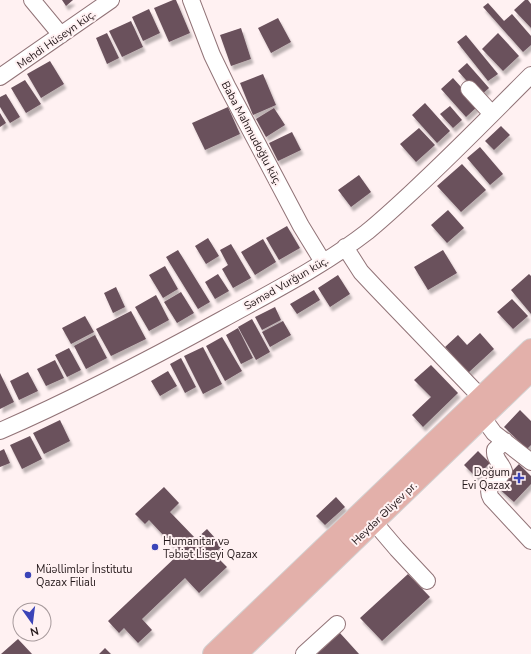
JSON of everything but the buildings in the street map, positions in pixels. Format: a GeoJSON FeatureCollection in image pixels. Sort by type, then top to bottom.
{"type":"FeatureCollection","features":[{"type":"Feature","properties":{"kind":"main road"},"geometry":{"type":"LineString","coordinates":[[213,654],[478,407],[531,349]]}},
{"type":"Feature","properties":{"kind":"main road","name":"Heydər Əliyev pr."},"geometry":{"type":"LineString","coordinates":[[237,654],[374,522],[478,407],[531,371]]}},
{"type":"Feature","properties":{"kind":"street"},"geometry":{"type":"LineString","coordinates":[[32,0],[61,35]]}},
{"type":"Feature","properties":{"kind":"street","name":"Mehdi Hüseyn küç."},"geometry":{"type":"LineString","coordinates":[[0,77],[111,0]]}},
{"type":"Feature","properties":{"kind":"street","name":"Baba Mahmudoğlu küç."},"geometry":{"type":"LineString","coordinates":[[191,0],[212,55],[227,86],[297,219],[323,262]]}},
{"type":"Feature","properties":{"kind":"street","name":"Səməd Vurğun küç."},"geometry":{"type":"LineString","coordinates":[[0,431],[40,414],[149,360],[323,262],[367,231],[388,214],[437,169],[531,75]]}},
{"type":"Feature","properties":{"kind":"street"},"geometry":{"type":"LineString","coordinates":[[469,89],[492,114]]}},
{"type":"Feature","properties":{"kind":"street"},"geometry":{"type":"LineString","coordinates":[[345,247],[361,272],[473,389],[478,407],[494,433],[531,462]]}},
{"type":"Feature","properties":{"kind":"street"},"geometry":{"type":"LineString","coordinates":[[505,441],[495,450],[494,455],[503,466],[504,471],[489,489],[488,494],[531,541]]}},
{"type":"Feature","properties":{"kind":"street"},"geometry":{"type":"LineString","coordinates":[[374,522],[427,581]]}},
{"type":"Feature","properties":{"kind":"street"},"geometry":{"type":"LineString","coordinates":[[304,654],[337,624]]}},
{"type":"Feature","properties":{"kind":"place","name":"Doğum Evi Qazax"},"geometry":{"type":"Point","coordinates":[519,478]}},
{"type":"Feature","properties":{"kind":"place","name":"Humanitar və Təbiət Liseyi Qazax"},"geometry":{"type":"Point","coordinates":[155,547]}},
{"type":"Feature","properties":{"kind":"place","name":"Müəllimlər İnstitutu Qazax Filialı"},"geometry":{"type":"Point","coordinates":[28,575]}}]}
